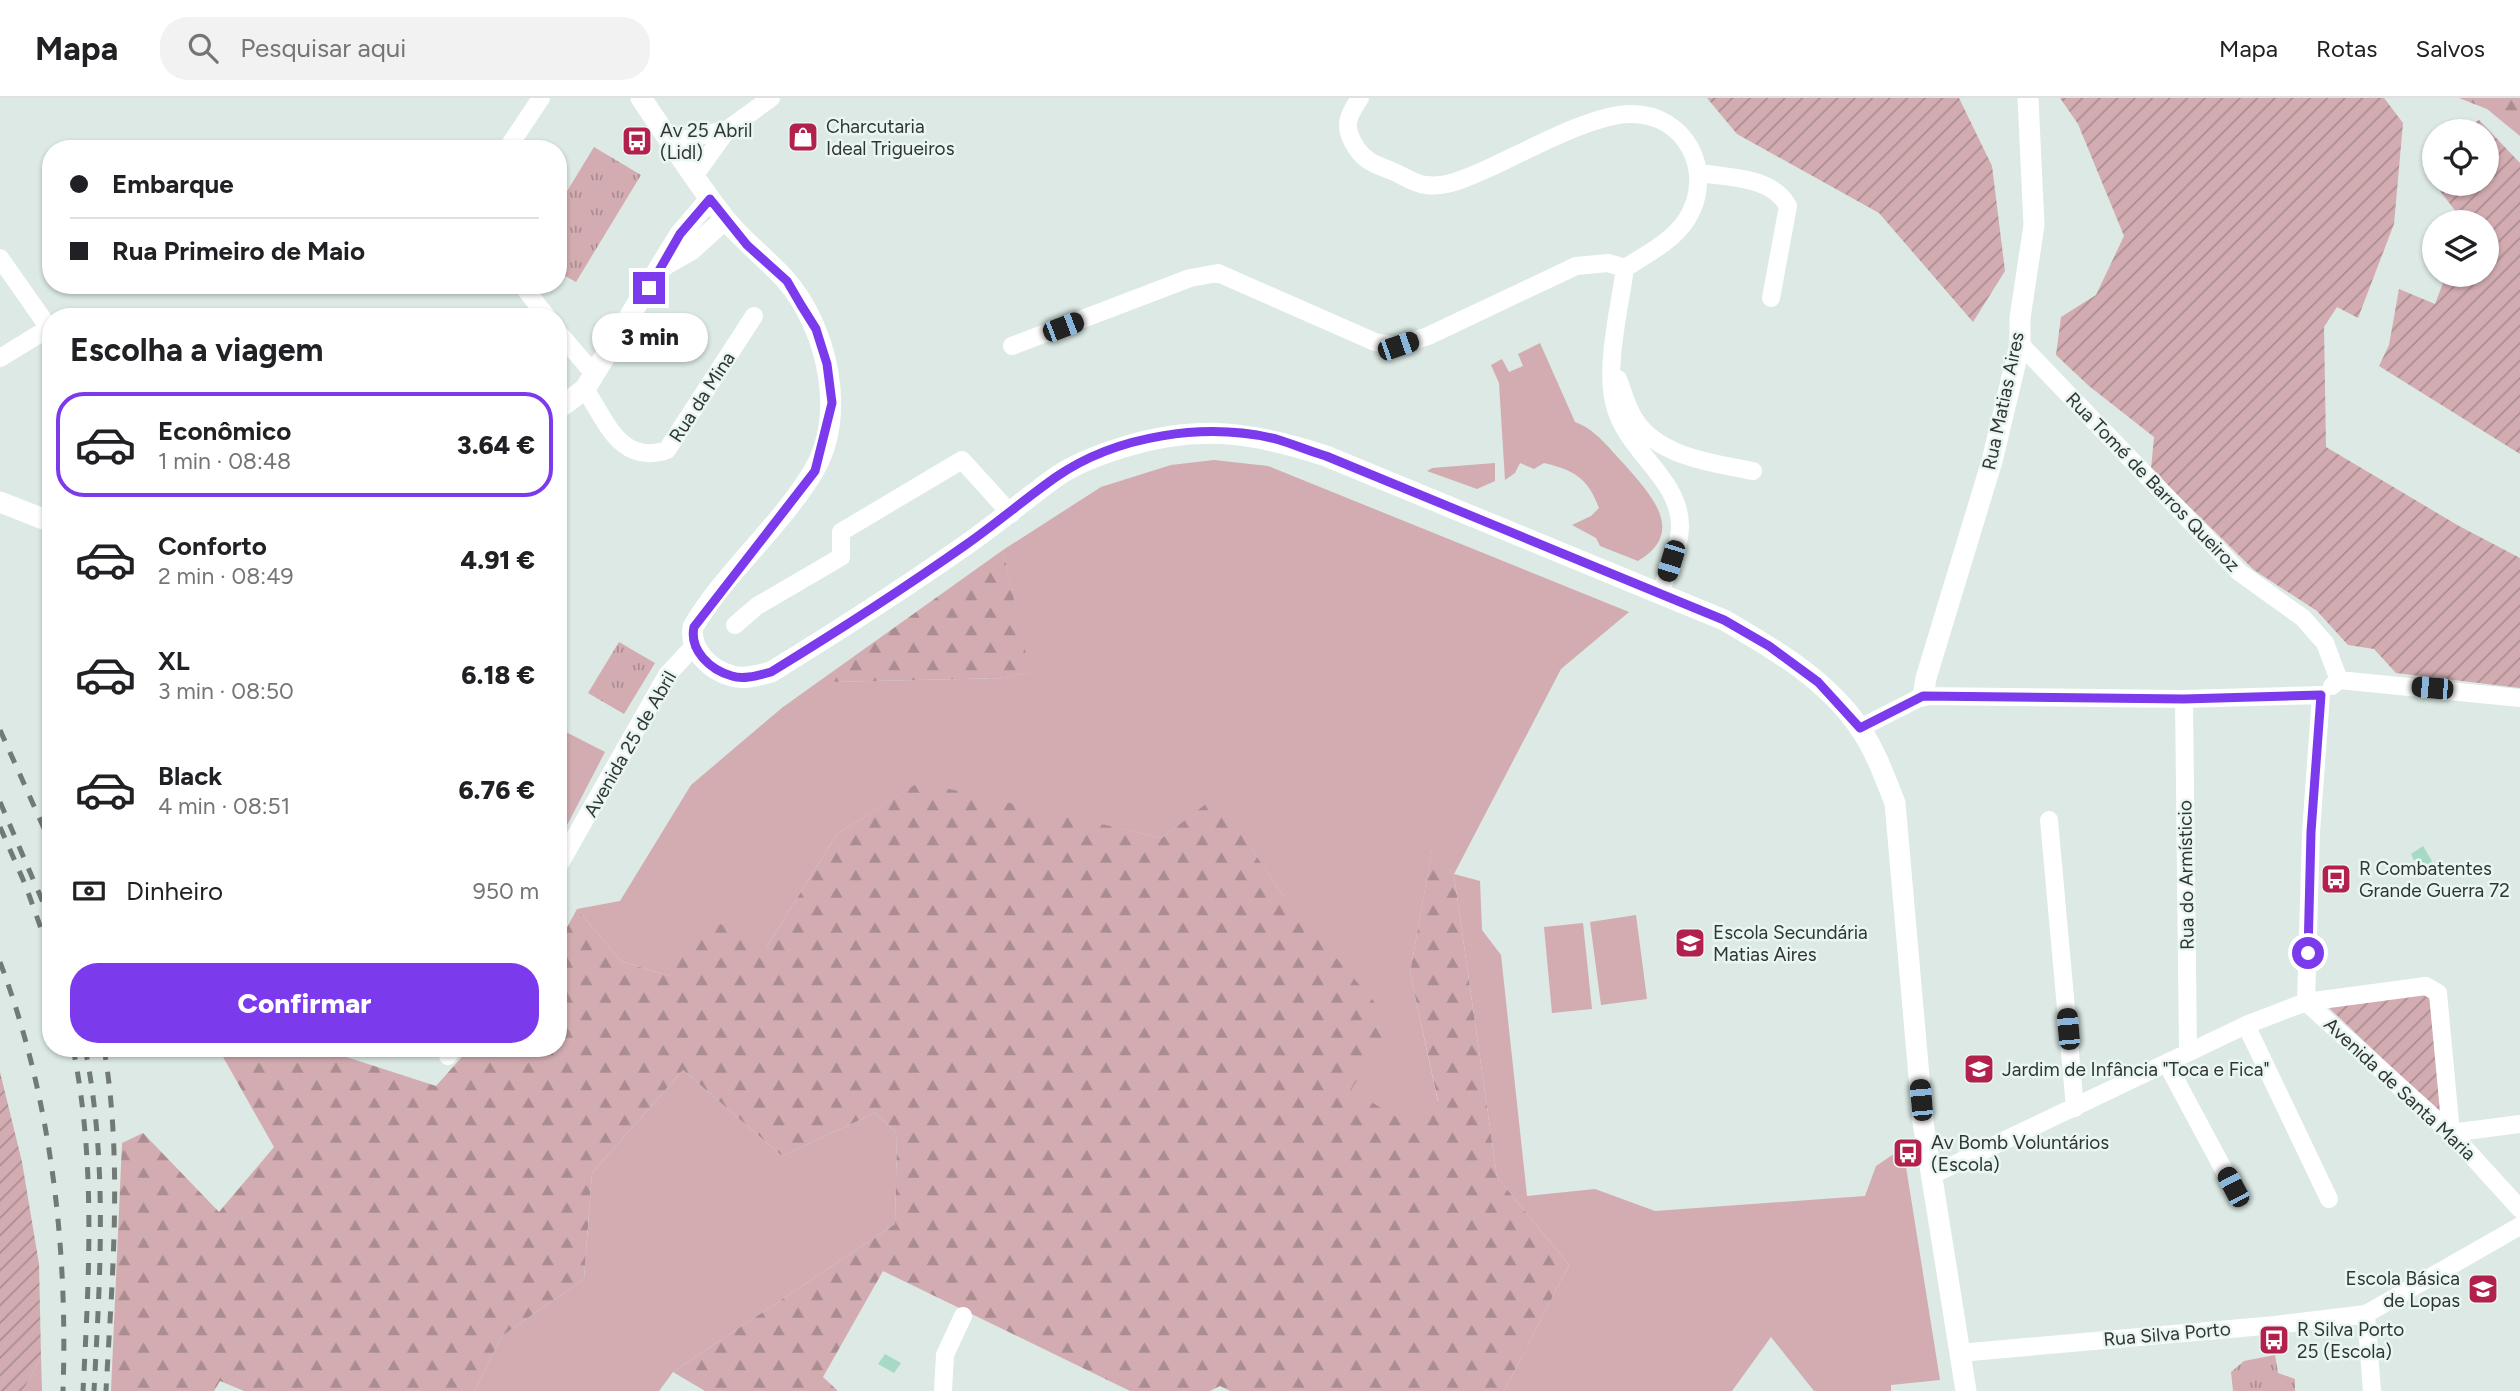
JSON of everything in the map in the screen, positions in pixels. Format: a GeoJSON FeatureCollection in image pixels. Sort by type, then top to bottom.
{"type":"FeatureCollection","features":[{"type":"Feature","properties":{"kind":"street"},"geometry":{"type":"LineString","coordinates":[[513,140],[541,98]]}},
{"type":"Feature","properties":{"kind":"street","name":"Avenida 25 de Abril"},"geometry":{"type":"LineString","coordinates":[[567,851],[667,675],[694,646],[694,627],[701,614],[815,471],[832,403],[827,364],[816,329],[787,281],[747,245],[725,219],[641,98]]}},
{"type":"Feature","properties":{"kind":"street"},"geometry":{"type":"LineString","coordinates":[[694,176],[728,129],[771,98]]}},
{"type":"Feature","properties":{"kind":"street"},"geometry":{"type":"LineString","coordinates":[[1012,346],[1191,278],[1218,273],[1374,342],[1398,346],[1428,336],[1576,266],[1608,263],[1625,268],[1666,242],[1686,220],[1696,201],[1700,173],[1686,137],[1661,120],[1630,114],[1598,120],[1455,183],[1426,185],[1364,160],[1348,135],[1346,118],[1360,98]]}},
{"type":"Feature","properties":{"kind":"street","name":"Rua Matias Aires"},"geometry":{"type":"LineString","coordinates":[[1923,696],[1926,678],[1992,461],[2020,344],[2020,318],[2034,225],[2028,98]]}},
{"type":"Feature","properties":{"kind":"street"},"geometry":{"type":"LineString","coordinates":[[671,143],[728,129]]}},
{"type":"Feature","properties":{"kind":"street"},"geometry":{"type":"LineString","coordinates":[[1700,173],[1766,184],[1781,194],[1788,205],[1772,298]]}},
{"type":"Feature","properties":{"kind":"street"},"geometry":{"type":"LineString","coordinates":[[567,402],[590,382],[663,266],[680,234],[710,199]]}},
{"type":"Feature","properties":{"kind":"street"},"geometry":{"type":"LineString","coordinates":[[663,266],[691,250],[725,219]]}},
{"type":"Feature","properties":{"kind":"street"},"geometry":{"type":"LineString","coordinates":[[691,250],[747,245]]}},
{"type":"Feature","properties":{"kind":"street"},"geometry":{"type":"LineString","coordinates":[[0,258],[42,318]]}},
{"type":"Feature","properties":{"kind":"street"},"geometry":{"type":"LineString","coordinates":[[1625,268],[1612,366],[1614,404],[1622,427],[1633,446],[1672,491],[1678,508],[1680,529],[1660,593]]}},
{"type":"Feature","properties":{"kind":"street"},"geometry":{"type":"LineString","coordinates":[[529,294],[540,308]]}},
{"type":"Feature","properties":{"kind":"street","name":"Rua da Mina"},"geometry":{"type":"LineString","coordinates":[[567,346],[590,382],[620,442],[630,450],[650,456],[667,450],[754,316]]}},
{"type":"Feature","properties":{"kind":"street"},"geometry":{"type":"LineString","coordinates":[[0,358],[42,332]]}},
{"type":"Feature","properties":{"kind":"street","name":"Rua Tomé de Barros Queiroz"},"geometry":{"type":"LineString","coordinates":[[2020,344],[2239,572],[2303,618],[2325,643],[2339,680]]}},
{"type":"Feature","properties":{"kind":"street"},"geometry":{"type":"LineString","coordinates":[[1612,366],[1635,420],[1663,445],[1713,463],[1753,471]]}},
{"type":"Feature","properties":{"kind":"street"},"geometry":{"type":"LineString","coordinates":[[694,646],[704,660],[731,676],[751,677],[771,672],[884,602],[1011,514],[1058,476],[1112,450],[1194,431],[1275,439],[1326,456],[1724,620],[1769,646],[1818,682],[1860,728],[1877,757],[1895,803],[1930,1176],[1948,1269],[1966,1391]]}},
{"type":"Feature","properties":{"kind":"street"},"geometry":{"type":"LineString","coordinates":[[735,625],[757,606],[841,557],[841,533],[962,460],[1011,514]]}},
{"type":"Feature","properties":{"kind":"street"},"geometry":{"type":"LineString","coordinates":[[0,502],[42,519]]}},
{"type":"Feature","properties":{"kind":"street"},"geometry":{"type":"LineString","coordinates":[[1860,728],[1923,696],[2184,699],[2321,695],[2339,680],[2520,698]]}},
{"type":"Feature","properties":{"kind":"street"},"geometry":{"type":"LineString","coordinates":[[2306,1002],[2311,832],[2321,695]]}},
{"type":"Feature","properties":{"kind":"street","name":"Rua do Armísticio"},"geometry":{"type":"LineString","coordinates":[[2184,699],[2188,1050]]}},
{"type":"Feature","properties":{"kind":"street"},"geometry":{"type":"LineString","coordinates":[[2049,820],[2076,1108]]}},
{"type":"Feature","properties":{"kind":"street"},"geometry":{"type":"LineString","coordinates":[[1930,1176],[2076,1108],[2166,1064],[2188,1050],[2306,1002],[2426,986],[2434,988],[2438,993],[2451,1133],[2520,1124]]}},
{"type":"Feature","properties":{"kind":"street","name":"Avenida de Santa Maria"},"geometry":{"type":"LineString","coordinates":[[2306,1002],[2451,1133],[2520,1209]]}},
{"type":"Feature","properties":{"kind":"street"},"geometry":{"type":"LineString","coordinates":[[2246,1025],[2329,1199]]}},
{"type":"Feature","properties":{"kind":"street"},"geometry":{"type":"LineString","coordinates":[[2166,1064],[2233,1187]]}},
{"type":"Feature","properties":{"kind":"street","name":"Rua Silva Porto"},"geometry":{"type":"LineString","coordinates":[[1959,1353],[2275,1325],[2366,1314],[2520,1226]]}},
{"type":"Feature","properties":{"kind":"street"},"geometry":{"type":"LineString","coordinates":[[2366,1314],[2372,1391]]}},
{"type":"Feature","properties":{"kind":"street"},"geometry":{"type":"LineString","coordinates":[[943,1391],[945,1356],[964,1316]]}},
{"type":"Feature","properties":{"kind":"green space"},"geometry":{"type":"Polygon","coordinates":[[[1707,98],[1959,98],[1992,166],[2005,271],[1973,322],[1879,213],[1737,134],[1707,98]]]}},
{"type":"Feature","properties":{"kind":"green space"},"geometry":{"type":"Polygon","coordinates":[[[2060,98],[2384,98],[2403,123],[2394,224],[2358,318],[2337,307],[2324,327],[2326,447],[2459,526],[2520,558],[2520,688],[2396,673],[2374,649],[2348,645],[2317,611],[2254,570],[2151,469],[2154,437],[2089,386],[2056,355],[2061,317],[2096,295],[2124,236],[2078,124],[2060,98]]]}},
{"type":"Feature","properties":{"kind":"green space"},"geometry":{"type":"Polygon","coordinates":[[[2459,98],[2520,98],[2520,136],[2487,109],[2459,98]]]}},
{"type":"Feature","properties":{"kind":"green space"},"geometry":{"type":"Polygon","coordinates":[[[2499,141],[2520,163],[2520,454],[2379,366],[2389,345],[2399,289],[2435,304],[2441,287],[2499,287],[2499,210],[2455,210],[2444,196],[2499,196],[2499,141]]]}},
{"type":"Feature","properties":{"kind":"green space"},"geometry":{"type":"Polygon","coordinates":[[[594,147],[641,175],[576,282],[567,277],[567,191],[594,147]]]}},
{"type":"Feature","properties":{"kind":"green space"},"geometry":{"type":"Polygon","coordinates":[[[1540,343],[1575,422],[1589,429],[1607,446],[1644,488],[1660,513],[1660,538],[1653,550],[1638,561],[1600,546],[1596,538],[1572,525],[1591,516],[1599,508],[1585,482],[1572,472],[1544,463],[1534,469],[1520,463],[1515,473],[1505,480],[1499,383],[1491,365],[1502,359],[1509,372],[1523,366],[1518,354],[1540,343]]]}},
{"type":"Feature","properties":{"kind":"green space"},"geometry":{"type":"Polygon","coordinates":[[[1214,460],[1268,466],[1629,612],[1561,669],[1454,874],[1480,881],[1482,930],[1501,955],[1527,1196],[1595,1189],[1655,1211],[1865,1196],[1876,1166],[1903,1148],[1940,1380],[1891,1385],[1891,1391],[1814,1391],[1771,1337],[1732,1391],[1504,1391],[1569,1265],[1497,1177],[1454,875],[1432,850],[1410,973],[1438,1102],[1398,1119],[1350,1091],[1284,897],[1216,797],[1162,838],[918,783],[837,834],[766,948],[669,976],[621,961],[577,909],[620,901],[691,785],[783,707],[828,682],[1005,678],[1029,672],[1003,550],[1101,487],[1171,465],[1214,460]]]}},
{"type":"Feature","properties":{"kind":"green space"},"geometry":{"type":"Polygon","coordinates":[[[1495,463],[1495,481],[1477,489],[1427,471],[1432,468],[1495,463]]]}},
{"type":"Feature","properties":{"kind":"green space"},"geometry":{"type":"Polygon","coordinates":[[[1003,550],[1030,672],[1005,678],[829,682],[783,707],[1003,550]]]}},
{"type":"Feature","properties":{"kind":"green space"},"geometry":{"type":"Polygon","coordinates":[[[619,642],[655,663],[624,714],[588,693],[619,642]]]}},
{"type":"Feature","properties":{"kind":"green space"},"geometry":{"type":"Polygon","coordinates":[[[567,733],[605,752],[567,825],[567,733]]]}},
{"type":"Feature","properties":{"kind":"green space"},"geometry":{"type":"Polygon","coordinates":[[[919,782],[1162,838],[1216,796],[1284,897],[1393,1024],[1351,1090],[1398,1118],[1438,1101],[1410,973],[1432,849],[1454,875],[1497,1177],[1569,1265],[1504,1391],[1230,1391],[1220,1386],[1210,1391],[1130,1391],[883,1271],[823,1377],[838,1391],[705,1391],[673,1372],[895,1224],[897,1133],[875,1113],[782,1156],[683,1070],[592,1173],[584,1279],[502,1336],[474,1391],[244,1391],[220,1381],[214,1391],[111,1391],[122,1143],[143,1133],[219,1212],[274,1147],[223,1057],[346,1057],[436,1086],[462,1057],[567,1057],[567,927],[577,909],[621,961],[669,976],[709,918],[766,948],[837,834],[919,782]]]}},
{"type":"Feature","properties":{"kind":"green space"},"geometry":{"type":"Polygon","coordinates":[[[1636,915],[1647,999],[1601,1005],[1590,922],[1636,915]]]}},
{"type":"Feature","properties":{"kind":"green space"},"geometry":{"type":"Polygon","coordinates":[[[1583,923],[1592,1009],[1552,1013],[1544,927],[1583,923]]]}},
{"type":"Feature","properties":{"kind":"green space"},"geometry":{"type":"Polygon","coordinates":[[[2429,994],[2442,1115],[2326,1005],[2429,994]]]}},
{"type":"Feature","properties":{"kind":"green space"},"geometry":{"type":"Polygon","coordinates":[[[683,1070],[782,1156],[875,1113],[897,1133],[895,1224],[673,1372],[659,1391],[474,1391],[502,1336],[584,1279],[592,1173],[683,1070]]]}},
{"type":"Feature","properties":{"kind":"green space"},"geometry":{"type":"Polygon","coordinates":[[[0,1072],[22,1162],[39,1264],[41,1357],[23,1391],[0,1391],[0,1072]]]}},
{"type":"Feature","properties":{"kind":"green space"},"geometry":{"type":"Polygon","coordinates":[[[2275,1355],[2278,1373],[2295,1379],[2295,1391],[2233,1391],[2231,1372],[2244,1361],[2275,1355]]]}},
{"type":"Feature","properties":{"kind":"green space"},"geometry":{"type":"Polygon","coordinates":[[[41,1357],[42,1391],[23,1391],[41,1357]]]}},
{"type":"Feature","properties":{"kind":"shaded area"},"geometry":{"type":"Polygon","coordinates":[[[2423,846],[2432,861],[2427,866],[2413,859],[2411,854],[2423,846]]]}},
{"type":"Feature","properties":{"kind":"shaded area"},"geometry":{"type":"Polygon","coordinates":[[[885,1354],[901,1363],[894,1373],[878,1364],[885,1354]]]}},
{"type":"Feature","properties":{"kind":"railway"},"geometry":{"type":"LineString","coordinates":[[0,730],[42,824]]}},
{"type":"Feature","properties":{"kind":"railway"},"geometry":{"type":"LineString","coordinates":[[0,802],[42,900]]}},
{"type":"Feature","properties":{"kind":"railway"},"geometry":{"type":"LineString","coordinates":[[0,827],[42,931]]}},
{"type":"Feature","properties":{"kind":"railway"},"geometry":{"type":"LineString","coordinates":[[0,962],[18,1013],[32,1066],[52,1173],[62,1282],[63,1391]]}},
{"type":"Feature","properties":{"kind":"railway"},"geometry":{"type":"LineString","coordinates":[[74,1057],[88,1176],[89,1262],[83,1391]]}},
{"type":"Feature","properties":{"kind":"railway"},"geometry":{"type":"LineString","coordinates":[[86,1057],[100,1176],[100,1262],[94,1391]]}},
{"type":"Feature","properties":{"kind":"railway"},"geometry":{"type":"LineString","coordinates":[[105,1057],[115,1176],[106,1391]]}},
{"type":"Feature","properties":{"kind":"place","name":"Charcutaria Ideal Trigueiros"},"geometry":{"type":"Point","coordinates":[803,137]}},
{"type":"Feature","properties":{"kind":"place","name":"Av 25 Abril (Lidl)"},"geometry":{"type":"Point","coordinates":[637,141]}},
{"type":"Feature","properties":{"kind":"place","name":"R Combatentes Grande Guerra 72"},"geometry":{"type":"Point","coordinates":[2336,879]}},
{"type":"Feature","properties":{"kind":"place","name":"Escola Secundária Matias Aires"},"geometry":{"type":"Point","coordinates":[1690,943]}},
{"type":"Feature","properties":{"kind":"place","name":"Jardim de Infância \"Toca e Fica\""},"geometry":{"type":"Point","coordinates":[1979,1069]}},
{"type":"Feature","properties":{"kind":"place","name":"Av Bomb Voluntários (Escola)"},"geometry":{"type":"Point","coordinates":[1908,1153]}},
{"type":"Feature","properties":{"kind":"place","name":"Escola Básica de Lopas"},"geometry":{"type":"Point","coordinates":[2483,1289]}},
{"type":"Feature","properties":{"kind":"place","name":"R Silva Porto 25 (Escola)"},"geometry":{"type":"Point","coordinates":[2274,1340]}},
{"type":"Feature","properties":{"kind":"route"},"geometry":{"type":"LineString","coordinates":[[649,288],[680,234],[710,199],[747,245],[787,281],[816,329],[827,364],[832,403],[815,471],[769,532],[717,593],[694,627],[691,638],[704,660],[731,676],[751,677],[771,672],[884,602],[1011,514],[1058,476],[1112,450],[1149,439],[1194,431],[1275,439],[1326,456],[1724,620],[1769,646],[1818,682],[1860,728],[1923,696],[2184,699],[2321,695],[2311,832],[2308,953]]}}]}
